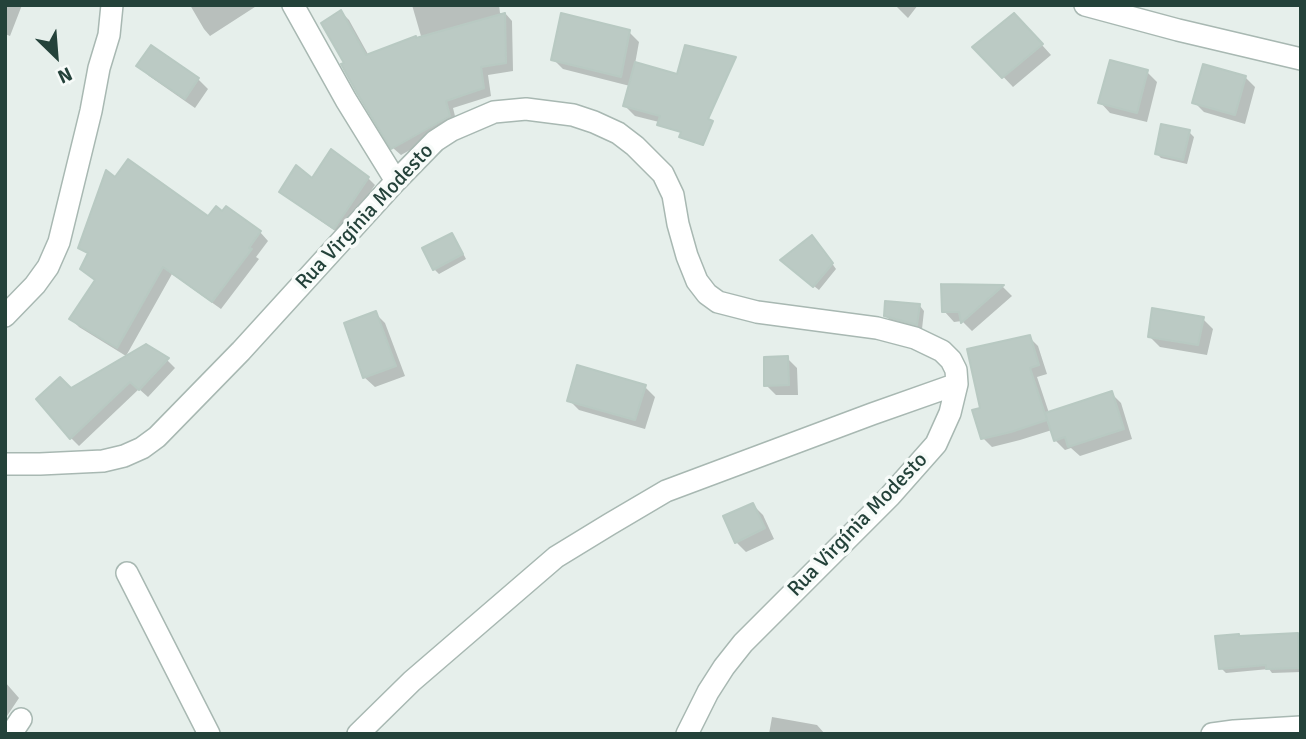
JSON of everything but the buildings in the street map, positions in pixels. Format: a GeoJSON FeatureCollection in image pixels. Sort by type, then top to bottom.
{"type":"FeatureCollection","features":[{"type":"Feature","properties":{"kind":"street"},"geometry":{"type":"LineString","coordinates":[[5,316],[35,285],[48,267],[59,242],[109,34],[112,5]]}},
{"type":"Feature","properties":{"kind":"street"},"geometry":{"type":"LineString","coordinates":[[293,5],[346,100],[396,181]]}},
{"type":"Feature","properties":{"kind":"street"},"geometry":{"type":"LineString","coordinates":[[1086,5],[1301,59]]}},
{"type":"Feature","properties":{"kind":"street","name":"Rua Virgínia Modesto"},"geometry":{"type":"LineString","coordinates":[[5,464],[103,461],[124,456],[157,437],[241,351],[396,181],[435,141],[452,130],[494,112],[526,109],[573,115],[594,122],[618,133],[653,162],[663,174],[673,195],[678,224],[697,281],[718,302],[757,312],[877,328],[915,338],[942,351],[956,370],[957,384],[950,413],[936,444],[890,496],[743,643],[723,667],[687,734]]}},
{"type":"Feature","properties":{"kind":"street"},"geometry":{"type":"LineString","coordinates":[[358,734],[412,681],[556,557],[666,491],[957,384]]}},
{"type":"Feature","properties":{"kind":"street"},"geometry":{"type":"LineString","coordinates":[[127,573],[209,734]]}},
{"type":"Feature","properties":{"kind":"street"},"geometry":{"type":"LineString","coordinates":[[1212,734],[1301,727]]}}]}
